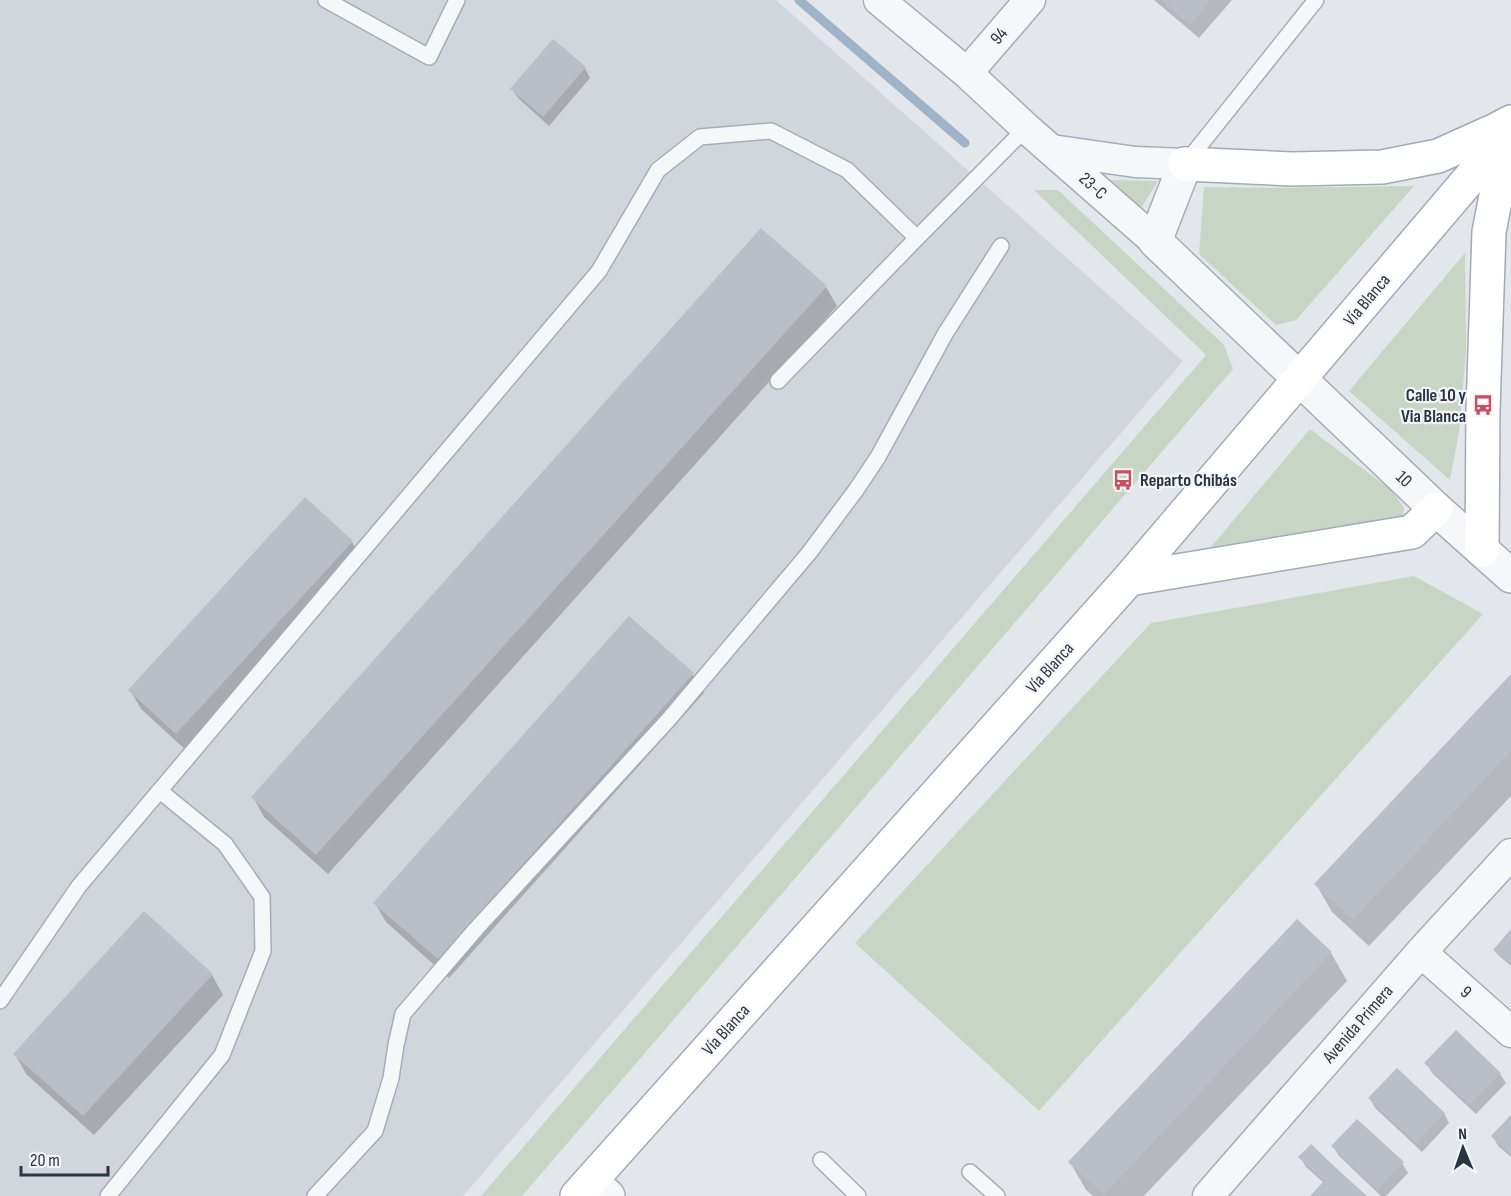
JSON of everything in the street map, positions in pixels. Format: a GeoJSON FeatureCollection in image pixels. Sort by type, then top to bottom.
{"type":"FeatureCollection","features":[{"type":"Feature","properties":{"kind":"main road"},"geometry":{"type":"LineString","coordinates":[[1185,164],[1292,169],[1382,167],[1438,156],[1511,122]]}},
{"type":"Feature","properties":{"kind":"main road","name":"Vía Blanca"},"geometry":{"type":"LineString","coordinates":[[592,1191],[1129,579],[1511,130]]}},
{"type":"Feature","properties":{"kind":"main road"},"geometry":{"type":"LineString","coordinates":[[1482,550],[1483,410],[1489,232],[1496,196],[1511,148]]}},
{"type":"Feature","properties":{"kind":"main road"},"geometry":{"type":"LineString","coordinates":[[1129,579],[1412,532],[1436,509]]}},
{"type":"Feature","properties":{"kind":"street","name":"23-C"},"geometry":{"type":"LineString","coordinates":[[879,0],[967,73],[1155,241],[1299,380]]}},
{"type":"Feature","properties":{"kind":"street","name":"94"},"geometry":{"type":"LineString","coordinates":[[967,73],[1030,0]]}},
{"type":"Feature","properties":{"kind":"street"},"geometry":{"type":"LineString","coordinates":[[1052,150],[1135,162],[1185,164],[1155,241]]}},
{"type":"Feature","properties":{"kind":"street","name":"10"},"geometry":{"type":"LineString","coordinates":[[1299,380],[1511,576]]}},
{"type":"Feature","properties":{"kind":"street","name":"Avenida Primera"},"geometry":{"type":"LineString","coordinates":[[1208,1196],[1421,952],[1511,854]]}},
{"type":"Feature","properties":{"kind":"street","name":"9"},"geometry":{"type":"LineString","coordinates":[[1421,952],[1511,1032]]}},
{"type":"Feature","properties":{"kind":"lane"},"geometry":{"type":"LineString","coordinates":[[326,0],[429,57],[457,0]]}},
{"type":"Feature","properties":{"kind":"lane"},"geometry":{"type":"LineString","coordinates":[[1185,164],[1316,0]]}},
{"type":"Feature","properties":{"kind":"lane"},"geometry":{"type":"LineString","coordinates":[[778,381],[1026,128]]}},
{"type":"Feature","properties":{"kind":"lane"},"geometry":{"type":"LineString","coordinates":[[0,1001],[80,886],[599,271],[658,170],[700,137],[771,131],[847,170],[916,238]]}},
{"type":"Feature","properties":{"kind":"lane"},"geometry":{"type":"LineString","coordinates":[[315,1196],[375,1131],[391,1078],[403,1014],[476,929],[669,719],[809,553],[878,457],[945,334],[1001,246]]}},
{"type":"Feature","properties":{"kind":"lane"},"geometry":{"type":"LineString","coordinates":[[108,1196],[222,1055],[263,951],[262,897],[225,844],[160,791]]}},
{"type":"Feature","properties":{"kind":"lane"},"geometry":{"type":"LineString","coordinates":[[821,1161],[858,1196]]}},
{"type":"Feature","properties":{"kind":"lane"},"geometry":{"type":"LineString","coordinates":[[970,1172],[997,1196]]}},
{"type":"Feature","properties":{"kind":"shaded area"},"geometry":{"type":"Polygon","coordinates":[[[0,0],[776,0],[1183,361],[463,1196],[0,1196],[0,0]]]}},
{"type":"Feature","properties":{"kind":"green space"},"geometry":{"type":"Polygon","coordinates":[[[1111,180],[1158,181],[1141,208],[1111,180]]]}},
{"type":"Feature","properties":{"kind":"green space"},"geometry":{"type":"Polygon","coordinates":[[[1414,186],[1296,320],[1276,325],[1199,254],[1204,187],[1414,186]]]}},
{"type":"Feature","properties":{"kind":"green space"},"geometry":{"type":"Polygon","coordinates":[[[1034,190],[1058,190],[1224,345],[1233,369],[522,1196],[481,1196],[1206,355],[1034,190]]]}},
{"type":"Feature","properties":{"kind":"green space"},"geometry":{"type":"Polygon","coordinates":[[[1465,253],[1466,351],[1459,432],[1450,480],[1349,391],[1465,253]]]}},
{"type":"Feature","properties":{"kind":"green space"},"geometry":{"type":"Polygon","coordinates":[[[1310,429],[1391,490],[1404,508],[1403,518],[1206,553],[1310,429]]]}},
{"type":"Feature","properties":{"kind":"green space"},"geometry":{"type":"Polygon","coordinates":[[[1414,576],[1483,614],[1039,1111],[855,943],[1151,623],[1414,576]]]}},
{"type":"Feature","properties":{"kind":"building"},"geometry":{"type":"Polygon","coordinates":[[[1161,0],[1211,0],[1190,25],[1161,0]]]}},
{"type":"Feature","properties":{"kind":"building"},"geometry":{"type":"Polygon","coordinates":[[[553,39],[586,67],[543,117],[510,89],[553,39]]]}},
{"type":"Feature","properties":{"kind":"building"},"geometry":{"type":"Polygon","coordinates":[[[761,228],[827,286],[316,855],[251,797],[761,228]]]}},
{"type":"Feature","properties":{"kind":"building"},"geometry":{"type":"Polygon","coordinates":[[[305,497],[353,541],[176,734],[128,690],[305,497]]]}},
{"type":"Feature","properties":{"kind":"building"},"geometry":{"type":"Polygon","coordinates":[[[629,616],[694,673],[438,959],[373,903],[629,616]]]}},
{"type":"Feature","properties":{"kind":"building"},"geometry":{"type":"Polygon","coordinates":[[[1511,674],[1511,751],[1353,920],[1314,884],[1511,674]]]}},
{"type":"Feature","properties":{"kind":"building"},"geometry":{"type":"Polygon","coordinates":[[[144,911],[213,974],[83,1116],[13,1054],[144,911]]]}},
{"type":"Feature","properties":{"kind":"building"},"geometry":{"type":"Polygon","coordinates":[[[1297,919],[1332,952],[1104,1195],[1068,1162],[1297,919]]]}},
{"type":"Feature","properties":{"kind":"building"},"geometry":{"type":"Polygon","coordinates":[[[1511,929],[1511,964],[1493,950],[1511,929]]]}},
{"type":"Feature","properties":{"kind":"building"},"geometry":{"type":"Polygon","coordinates":[[[1456,1030],[1501,1073],[1470,1105],[1424,1063],[1456,1030]]]}},
{"type":"Feature","properties":{"kind":"building"},"geometry":{"type":"Polygon","coordinates":[[[1397,1068],[1445,1113],[1416,1143],[1368,1098],[1397,1068]]]}},
{"type":"Feature","properties":{"kind":"building"},"geometry":{"type":"Polygon","coordinates":[[[1511,1115],[1511,1155],[1491,1136],[1511,1115]]]}},
{"type":"Feature","properties":{"kind":"building"},"geometry":{"type":"Polygon","coordinates":[[[1357,1119],[1404,1162],[1377,1190],[1331,1146],[1357,1119]]]}},
{"type":"Feature","properties":{"kind":"building"},"geometry":{"type":"Polygon","coordinates":[[[1311,1144],[1367,1196],[1310,1196],[1324,1181],[1298,1157],[1311,1144]]]}},
{"type":"Feature","properties":{"kind":"waterway"},"geometry":{"type":"LineString","coordinates":[[799,0],[965,143]]}},
{"type":"Feature","properties":{"kind":"place","name":"Calle 10 y Via Blanca"},"geometry":{"type":"Point","coordinates":[1483,405]}},
{"type":"Feature","properties":{"kind":"place","name":"Reparto Chibás"},"geometry":{"type":"Point","coordinates":[1123,480]}}]}
